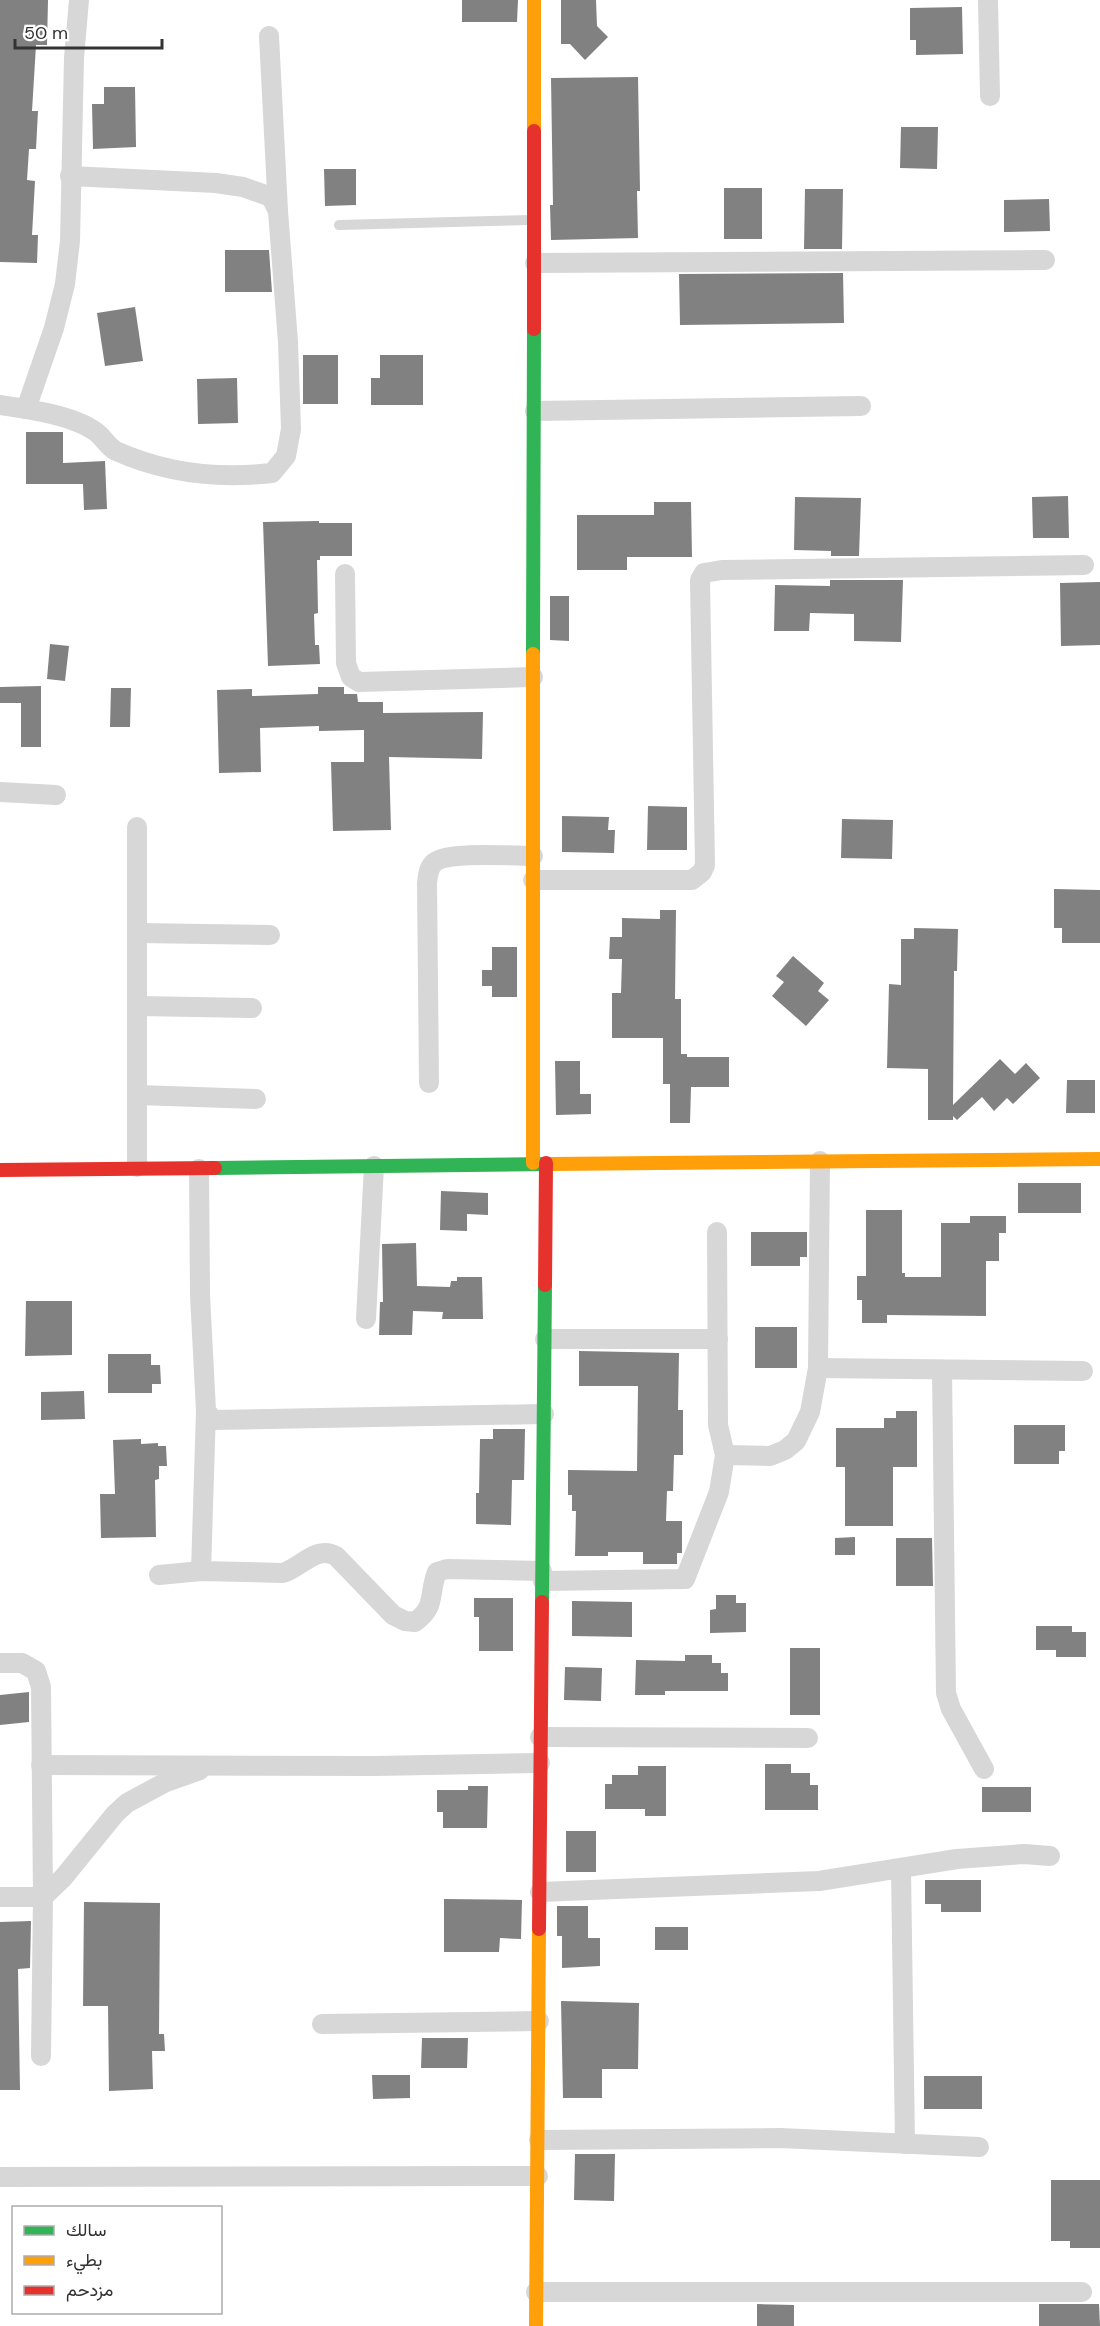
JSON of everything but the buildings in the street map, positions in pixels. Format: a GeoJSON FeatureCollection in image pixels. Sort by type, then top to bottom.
{"type":"FeatureCollection","features":[{"type":"Feature","properties":{"kind":"street"},"geometry":{"type":"LineString","coordinates":[[26,408],[54,328],[65,284],[70,241],[74,58],[79,0]]}},
{"type":"Feature","properties":{"kind":"street"},"geometry":{"type":"LineString","coordinates":[[534,0],[533,880],[545,1338],[536,2326]]}},
{"type":"Feature","properties":{"kind":"street"},"geometry":{"type":"LineString","coordinates":[[988,0],[990,96]]}},
{"type":"Feature","properties":{"kind":"street"},"geometry":{"type":"LineString","coordinates":[[0,405],[26,408],[78,422],[97,432],[113,450],[182,473],[242,477],[272,473],[286,456],[291,429],[269,36]]}},
{"type":"Feature","properties":{"kind":"street"},"geometry":{"type":"LineString","coordinates":[[70,176],[230,184],[264,193],[271,197],[278,211]]}},
{"type":"Feature","properties":{"kind":"street"},"geometry":{"type":"LineString","coordinates":[[535,263],[1045,260]]}},
{"type":"Feature","properties":{"kind":"street"},"geometry":{"type":"LineString","coordinates":[[535,411],[861,406]]}},
{"type":"Feature","properties":{"kind":"street"},"geometry":{"type":"LineString","coordinates":[[533,880],[692,880],[702,872],[705,865],[700,580],[705,573],[722,570],[1084,566]]}},
{"type":"Feature","properties":{"kind":"street"},"geometry":{"type":"LineString","coordinates":[[345,574],[346,663],[351,677],[359,682],[533,677]]}},
{"type":"Feature","properties":{"kind":"street"},"geometry":{"type":"LineString","coordinates":[[0,792],[56,795]]}},
{"type":"Feature","properties":{"kind":"street"},"geometry":{"type":"LineString","coordinates":[[137,827],[137,1167]]}},
{"type":"Feature","properties":{"kind":"street"},"geometry":{"type":"LineString","coordinates":[[429,1083],[427,883],[429,870],[436,861],[454,856],[533,856]]}},
{"type":"Feature","properties":{"kind":"street"},"geometry":{"type":"LineString","coordinates":[[138,933],[270,935]]}},
{"type":"Feature","properties":{"kind":"street"},"geometry":{"type":"LineString","coordinates":[[138,1006],[252,1008]]}},
{"type":"Feature","properties":{"kind":"street"},"geometry":{"type":"LineString","coordinates":[[138,1095],[256,1099]]}},
{"type":"Feature","properties":{"kind":"street"},"geometry":{"type":"LineString","coordinates":[[0,1170],[1100,1159]]}},
{"type":"Feature","properties":{"kind":"street"},"geometry":{"type":"LineString","coordinates":[[725,1455],[770,1456],[785,1450],[796,1441],[810,1412],[818,1368],[820,1161]]}},
{"type":"Feature","properties":{"kind":"street"},"geometry":{"type":"LineString","coordinates":[[366,1319],[374,1166]]}},
{"type":"Feature","properties":{"kind":"street"},"geometry":{"type":"LineString","coordinates":[[199,1169],[200,1295],[206,1411],[201,1571]]}},
{"type":"Feature","properties":{"kind":"street"},"geometry":{"type":"LineString","coordinates":[[159,1575],[201,1571],[283,1573],[295,1569],[318,1552],[328,1551],[336,1556],[393,1615],[405,1621],[415,1622],[431,1605],[437,1572],[447,1569],[543,1576],[685,1579],[718,1492],[725,1455],[718,1425],[717,1232]]}},
{"type":"Feature","properties":{"kind":"street"},"geometry":{"type":"LineString","coordinates":[[545,1338],[718,1338]]}},
{"type":"Feature","properties":{"kind":"street"},"geometry":{"type":"LineString","coordinates":[[818,1368],[1083,1371]]}},
{"type":"Feature","properties":{"kind":"street"},"geometry":{"type":"LineString","coordinates":[[942,1370],[946,1693],[951,1709],[984,1769]]}},
{"type":"Feature","properties":{"kind":"street"},"geometry":{"type":"LineString","coordinates":[[206,1411],[213,1420],[226,1422],[544,1414]]}},
{"type":"Feature","properties":{"kind":"street"},"geometry":{"type":"LineString","coordinates":[[0,1664],[22,1663],[36,1671],[41,1687],[43,1897],[41,2055]]}},
{"type":"Feature","properties":{"kind":"street"},"geometry":{"type":"LineString","coordinates":[[540,1737],[808,1738]]}},
{"type":"Feature","properties":{"kind":"street"},"geometry":{"type":"LineString","coordinates":[[41,1765],[375,1766],[540,1763]]}},
{"type":"Feature","properties":{"kind":"street"},"geometry":{"type":"LineString","coordinates":[[0,1897],[43,1897],[63,1878],[115,1814],[127,1803],[145,1792],[187,1774],[226,1764]]}},
{"type":"Feature","properties":{"kind":"street"},"geometry":{"type":"LineString","coordinates":[[540,1892],[819,1881],[991,1856],[1024,1854],[1050,1856]]}},
{"type":"Feature","properties":{"kind":"street"},"geometry":{"type":"LineString","coordinates":[[902,1869],[905,2144]]}},
{"type":"Feature","properties":{"kind":"street"},"geometry":{"type":"LineString","coordinates":[[322,2024],[539,2021]]}},
{"type":"Feature","properties":{"kind":"street"},"geometry":{"type":"LineString","coordinates":[[539,2140],[780,2138],[979,2147]]}},
{"type":"Feature","properties":{"kind":"street"},"geometry":{"type":"LineString","coordinates":[[0,2177],[538,2176]]}},
{"type":"Feature","properties":{"kind":"street"},"geometry":{"type":"LineString","coordinates":[[536,2292],[1082,2292]]}},
{"type":"Feature","properties":{"kind":"lane"},"geometry":{"type":"LineString","coordinates":[[339,225],[535,220]]}},
{"type":"Feature","properties":{"kind":"traffic: fast"},"geometry":{"type":"LineString","coordinates":[[533,654],[534,329]]}},
{"type":"Feature","properties":{"kind":"traffic: fast"},"geometry":{"type":"LineString","coordinates":[[215,1168],[552,1164]]}},
{"type":"Feature","properties":{"kind":"traffic: fast"},"geometry":{"type":"LineString","coordinates":[[542,1602],[545,1285]]}},
{"type":"Feature","properties":{"kind":"traffic: slow"},"geometry":{"type":"LineString","coordinates":[[534,0],[534,131]]}},
{"type":"Feature","properties":{"kind":"traffic: slow"},"geometry":{"type":"LineString","coordinates":[[533,654],[533,1163]]}},
{"type":"Feature","properties":{"kind":"traffic: slow"},"geometry":{"type":"LineString","coordinates":[[552,1164],[1100,1159]]}},
{"type":"Feature","properties":{"kind":"traffic: slow"},"geometry":{"type":"LineString","coordinates":[[536,2326],[539,1929]]}},
{"type":"Feature","properties":{"kind":"traffic: jam"},"geometry":{"type":"LineString","coordinates":[[534,131],[534,329]]}},
{"type":"Feature","properties":{"kind":"traffic: jam"},"geometry":{"type":"LineString","coordinates":[[545,1285],[546,1163]]}},
{"type":"Feature","properties":{"kind":"traffic: jam"},"geometry":{"type":"LineString","coordinates":[[0,1170],[215,1168]]}},
{"type":"Feature","properties":{"kind":"traffic: jam"},"geometry":{"type":"LineString","coordinates":[[539,1929],[542,1602]]}}]}
